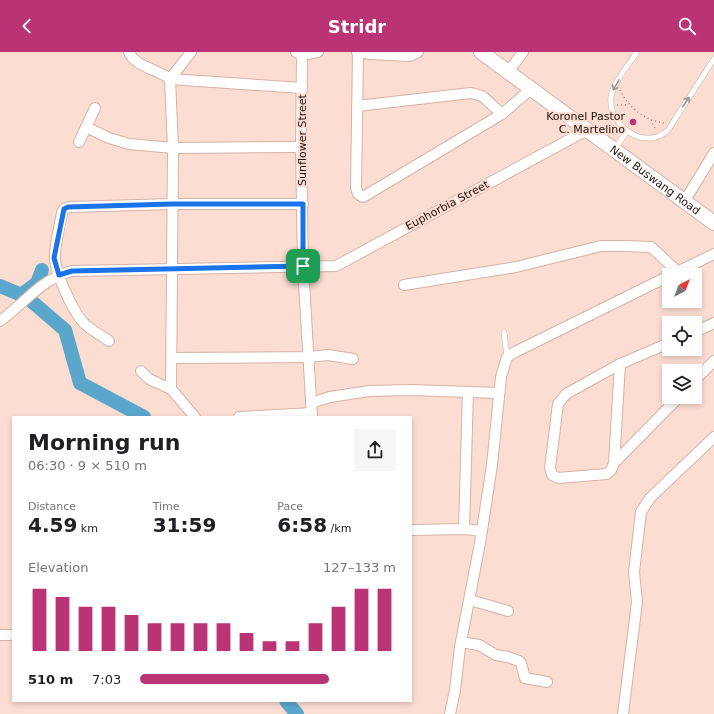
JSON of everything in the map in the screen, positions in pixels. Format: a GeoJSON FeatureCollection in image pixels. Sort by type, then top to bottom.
{"type":"FeatureCollection","features":[{"type":"Feature","properties":{"kind":"street"},"geometry":{"type":"LineString","coordinates":[[129,52],[135,61],[163,74],[170,79],[302,88]]}},
{"type":"Feature","properties":{"kind":"street"},"geometry":{"type":"LineString","coordinates":[[171,389],[173,148],[170,79],[191,52]]}},
{"type":"Feature","properties":{"kind":"street"},"geometry":{"type":"LineString","coordinates":[[299,53],[318,52]]}},
{"type":"Feature","properties":{"kind":"street"},"geometry":{"type":"LineString","coordinates":[[418,52],[410,56],[357,53],[356,188],[358,194],[363,197],[502,114],[531,89]]}},
{"type":"Feature","properties":{"kind":"street","name":"New Buswang Road"},"geometry":{"type":"LineString","coordinates":[[480,52],[714,223]]}},
{"type":"Feature","properties":{"kind":"street"},"geometry":{"type":"LineString","coordinates":[[508,72],[523,52]]}},
{"type":"Feature","properties":{"kind":"street","name":"Sunflower Street"},"geometry":{"type":"LineString","coordinates":[[299,53],[302,88],[301,147],[303,266],[311,411]]}},
{"type":"Feature","properties":{"kind":"street"},"geometry":{"type":"LineString","coordinates":[[357,106],[471,93],[482,96],[502,114]]}},
{"type":"Feature","properties":{"kind":"street"},"geometry":{"type":"LineString","coordinates":[[79,142],[96,108]]}},
{"type":"Feature","properties":{"kind":"street"},"geometry":{"type":"LineString","coordinates":[[86,127],[109,138],[129,144],[173,148],[301,147]]}},
{"type":"Feature","properties":{"kind":"street","name":"Euphorbia Street"},"geometry":{"type":"LineString","coordinates":[[0,321],[38,288],[59,275],[72,271],[336,266],[587,130]]}},
{"type":"Feature","properties":{"kind":"street"},"geometry":{"type":"LineString","coordinates":[[684,202],[714,153]]}},
{"type":"Feature","properties":{"kind":"street"},"geometry":{"type":"LineString","coordinates":[[109,341],[85,325],[69,299],[59,275],[54,258],[64,209],[68,207],[172,204],[303,204]]}},
{"type":"Feature","properties":{"kind":"street"},"geometry":{"type":"LineString","coordinates":[[404,285],[516,266],[601,246],[651,248],[668,268]]}},
{"type":"Feature","properties":{"kind":"street"},"geometry":{"type":"LineString","coordinates":[[685,268],[714,254]]}},
{"type":"Feature","properties":{"kind":"street"},"geometry":{"type":"LineString","coordinates":[[450,714],[455,690],[460,647],[482,531],[492,465],[499,393],[504,364],[507,357],[662,279]]}},
{"type":"Feature","properties":{"kind":"street"},"geometry":{"type":"LineString","coordinates":[[702,329],[714,323]]}},
{"type":"Feature","properties":{"kind":"street"},"geometry":{"type":"LineString","coordinates":[[662,346],[620,364],[566,394],[558,404],[550,468],[552,475],[558,478],[600,476],[607,474],[614,463],[672,404]]}},
{"type":"Feature","properties":{"kind":"street"},"geometry":{"type":"LineString","coordinates":[[172,358],[328,356],[353,359]]}},
{"type":"Feature","properties":{"kind":"street"},"geometry":{"type":"LineString","coordinates":[[702,373],[714,361]]}},
{"type":"Feature","properties":{"kind":"street"},"geometry":{"type":"LineString","coordinates":[[614,463],[620,364]]}},
{"type":"Feature","properties":{"kind":"street"},"geometry":{"type":"LineString","coordinates":[[141,371],[149,379],[171,389],[194,416]]}},
{"type":"Feature","properties":{"kind":"street"},"geometry":{"type":"LineString","coordinates":[[251,416],[311,411],[330,397],[369,391],[411,390],[499,393]]}},
{"type":"Feature","properties":{"kind":"street"},"geometry":{"type":"LineString","coordinates":[[464,529],[468,392]]}},
{"type":"Feature","properties":{"kind":"street"},"geometry":{"type":"LineString","coordinates":[[623,714],[637,602],[634,572],[641,512],[650,498],[714,437]]}},
{"type":"Feature","properties":{"kind":"street"},"geometry":{"type":"LineString","coordinates":[[412,530],[464,529],[482,531]]}},
{"type":"Feature","properties":{"kind":"street"},"geometry":{"type":"LineString","coordinates":[[470,600],[508,611]]}},
{"type":"Feature","properties":{"kind":"street"},"geometry":{"type":"LineString","coordinates":[[461,642],[479,645],[496,655],[516,659],[521,663],[525,678],[547,682]]}},
{"type":"Feature","properties":{"kind":"lane"},"geometry":{"type":"LineString","coordinates":[[637,52],[612,92],[612,105],[618,121],[627,131],[635,136],[643,138],[663,134],[673,123],[714,59]]}},
{"type":"Feature","properties":{"kind":"lane"},"geometry":{"type":"LineString","coordinates":[[614,150],[627,131]]}},
{"type":"Feature","properties":{"kind":"lane"},"geometry":{"type":"LineString","coordinates":[[504,332],[507,357]]}},
{"type":"Feature","properties":{"kind":"path"},"geometry":{"type":"LineString","coordinates":[[616,84],[629,104],[639,113],[651,120],[673,123]]}},
{"type":"Feature","properties":{"kind":"path"},"geometry":{"type":"LineString","coordinates":[[612,105],[629,104]]}},
{"type":"Feature","properties":{"kind":"path"},"geometry":{"type":"LineString","coordinates":[[651,120],[658,136]]}},
{"type":"Feature","properties":{"kind":"waterway"},"geometry":{"type":"LineString","coordinates":[[21,295],[37,283],[42,270]]}},
{"type":"Feature","properties":{"kind":"waterway"},"geometry":{"type":"LineString","coordinates":[[0,286],[24,296]]}},
{"type":"Feature","properties":{"kind":"waterway"},"geometry":{"type":"LineString","coordinates":[[30,300],[65,330],[80,383],[142,416]]}},
{"type":"Feature","properties":{"kind":"waterway"},"geometry":{"type":"LineString","coordinates":[[287,702],[297,714]]}},
{"type":"Feature","properties":{"kind":"place","name":"Koronel Pastor C. Martelino"},"geometry":{"type":"Point","coordinates":[633,122]}},
{"type":"Feature","properties":{"kind":"route"},"geometry":{"type":"LineString","coordinates":[[172,204],[303,204],[303,266],[72,271],[59,275],[54,258],[62,213],[64,209],[68,207],[172,204]]}}]}
